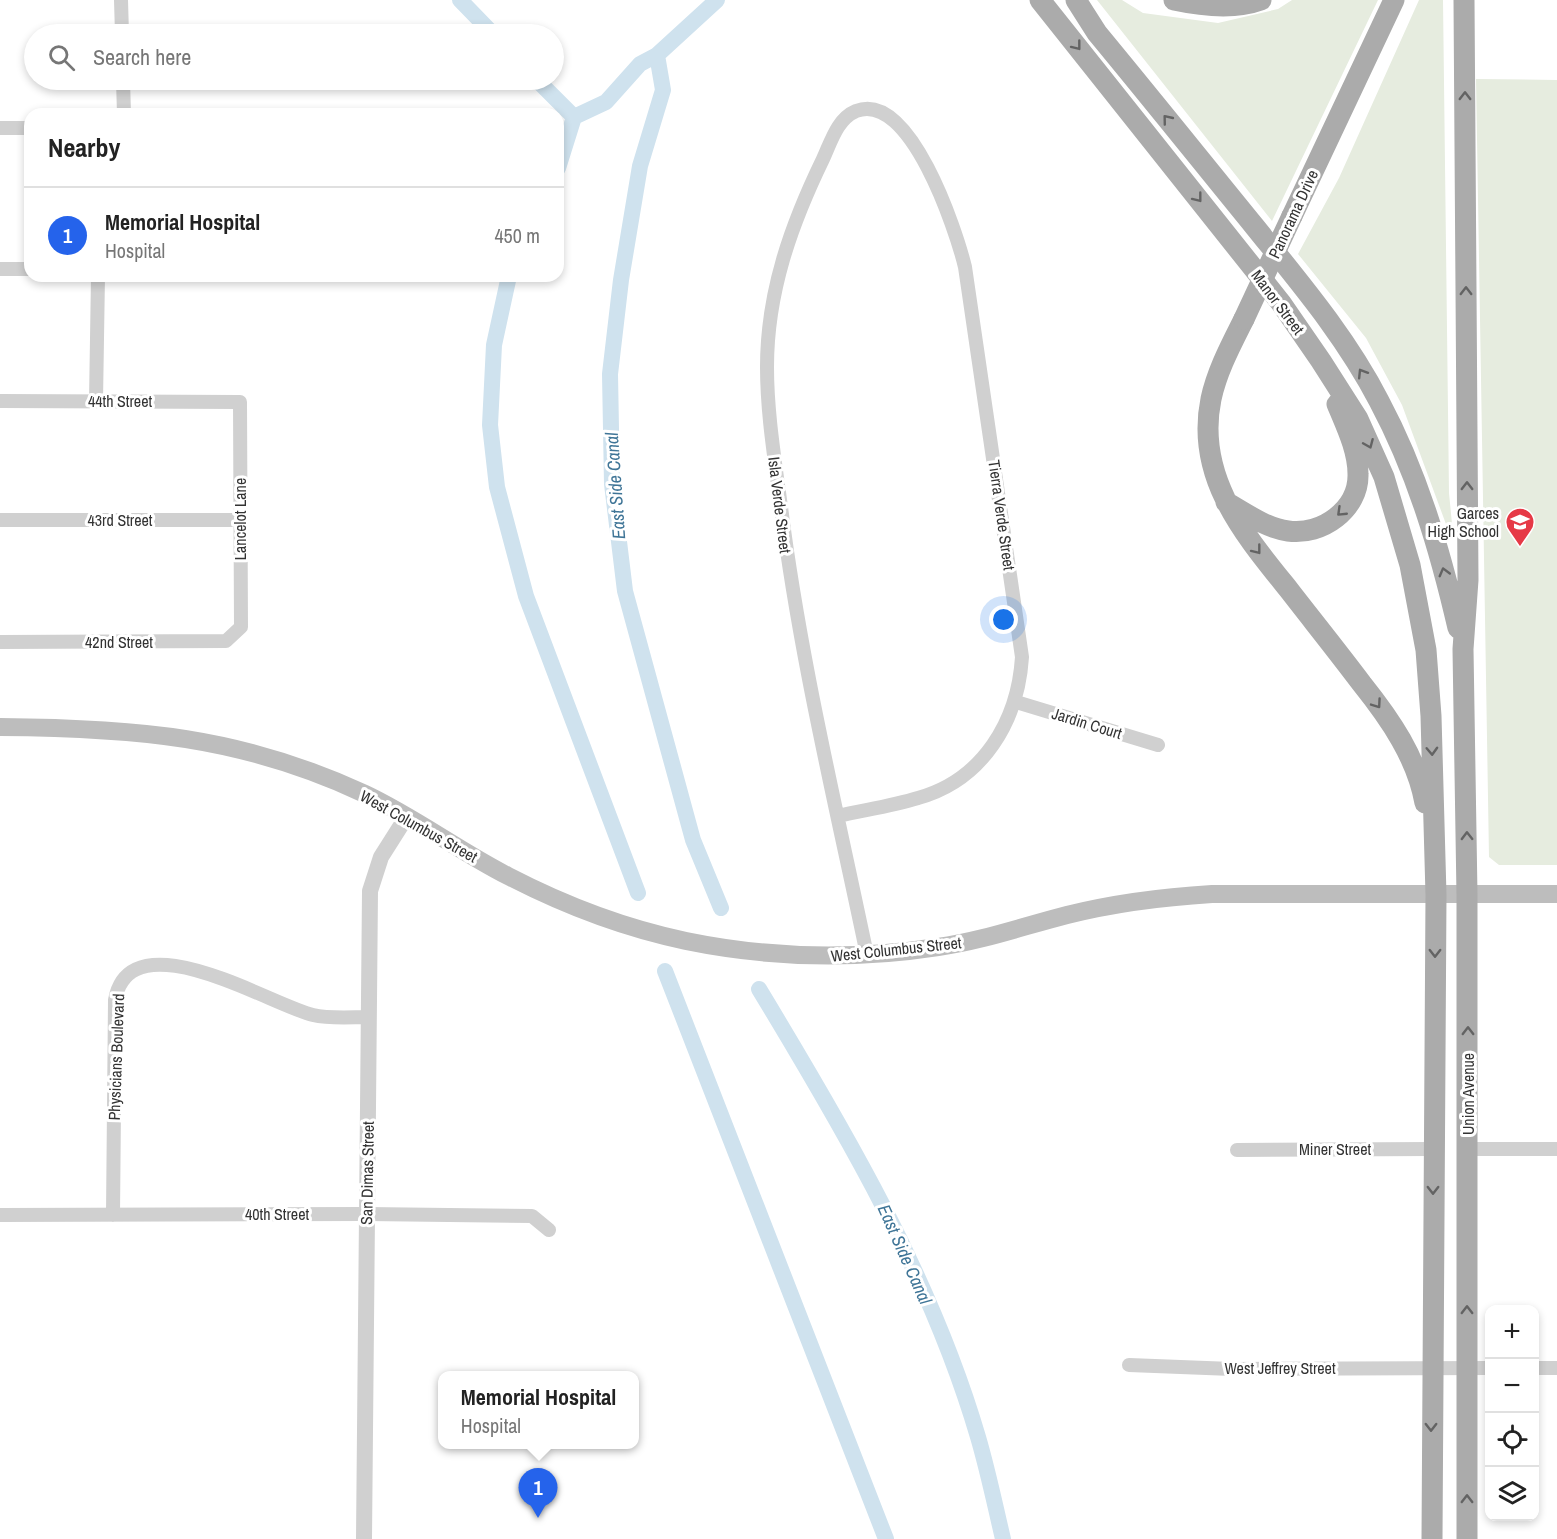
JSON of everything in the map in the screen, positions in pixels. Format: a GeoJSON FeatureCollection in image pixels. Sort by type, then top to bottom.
{"type":"FeatureCollection","features":[{"type":"Feature","properties":{"kind":"main road","name":"Manor Street"},"geometry":{"type":"LineString","coordinates":[[1040,0],[1281,303],[1358,419],[1384,477],[1410,565],[1426,650]]}},
{"type":"Feature","properties":{"kind":"main road","name":"Manor Street"},"geometry":{"type":"LineString","coordinates":[[1076,0],[1097,33],[1316,302],[1378,399],[1404,450],[1426,514],[1445,573],[1462,649]]}},
{"type":"Feature","properties":{"kind":"main road"},"geometry":{"type":"LineString","coordinates":[[1174,0],[1219,6],[1251,4],[1261,0]]}},
{"type":"Feature","properties":{"kind":"main road","name":"Panorama Drive"},"geometry":{"type":"LineString","coordinates":[[1394,0],[1218,375],[1211,400],[1210,453],[1215,477],[1225,502],[1241,530],[1377,702],[1407,748],[1421,783],[1435,863]]}},
{"type":"Feature","properties":{"kind":"main road"},"geometry":{"type":"LineString","coordinates":[[1462,649],[1468,580],[1464,0]]}},
{"type":"Feature","properties":{"kind":"main road"},"geometry":{"type":"LineString","coordinates":[[1225,502],[1256,519],[1290,531],[1323,526],[1342,513],[1353,498],[1358,474],[1355,453],[1321,361]]}},
{"type":"Feature","properties":{"kind":"main road","name":"Union Avenue"},"geometry":{"type":"LineString","coordinates":[[1462,649],[1467,895],[1467,1539]]}},
{"type":"Feature","properties":{"kind":"main road","name":"Union Avenue"},"geometry":{"type":"LineString","coordinates":[[1426,650],[1431,716],[1436,895],[1431,1368],[1432,1539]]}},
{"type":"Feature","properties":{"kind":"main road","name":"West Columbus Street"},"geometry":{"type":"LineString","coordinates":[[0,727],[136,731],[230,747],[322,776],[407,816],[505,875],[548,896],[638,929],[732,949],[799,955],[867,955],[939,947],[1107,906],[1164,897],[1212,894],[1557,894]]}},
{"type":"Feature","properties":{"kind":"street"},"geometry":{"type":"LineString","coordinates":[[122,0],[122,24]]}},
{"type":"Feature","properties":{"kind":"street"},"geometry":{"type":"LineString","coordinates":[[123,90],[124,108]]}},
{"type":"Feature","properties":{"kind":"street","name":"Isla Verde Street"},"geometry":{"type":"LineString","coordinates":[[867,955],[792,596],[768,403],[767,363],[775,291],[782,258],[803,200],[840,123],[858,110],[870,109],[881,111],[895,121]]}},
{"type":"Feature","properties":{"kind":"street","name":"Tierra Verde Street"},"geometry":{"type":"LineString","coordinates":[[838,816],[920,798],[962,777],[993,747],[1005,728],[1016,702],[1021,680],[1020,639],[965,267],[945,202],[927,166],[895,121]]}},
{"type":"Feature","properties":{"kind":"street"},"geometry":{"type":"LineString","coordinates":[[0,128],[24,128]]}},
{"type":"Feature","properties":{"kind":"street"},"geometry":{"type":"LineString","coordinates":[[0,268],[24,269]]}},
{"type":"Feature","properties":{"kind":"street"},"geometry":{"type":"LineString","coordinates":[[96,400],[98,282]]}},
{"type":"Feature","properties":{"kind":"street","name":"44th Street"},"geometry":{"type":"LineString","coordinates":[[0,401],[240,402]]}},
{"type":"Feature","properties":{"kind":"street","name":"Lancelot Lane"},"geometry":{"type":"LineString","coordinates":[[236,635],[241,627],[240,402]]}},
{"type":"Feature","properties":{"kind":"street","name":"43rd Street"},"geometry":{"type":"LineString","coordinates":[[0,520],[240,520]]}},
{"type":"Feature","properties":{"kind":"street","name":"42nd Street"},"geometry":{"type":"LineString","coordinates":[[0,642],[226,641],[236,635]]}},
{"type":"Feature","properties":{"kind":"street","name":"Jardin Court"},"geometry":{"type":"LineString","coordinates":[[1016,702],[1158,745]]}},
{"type":"Feature","properties":{"kind":"street","name":"San Dimas Street"},"geometry":{"type":"LineString","coordinates":[[364,1539],[370,891],[381,857],[407,816]]}},
{"type":"Feature","properties":{"kind":"street","name":"Physicians Boulevard"},"geometry":{"type":"LineString","coordinates":[[113,1215],[115,1000],[119,984],[129,973],[144,966],[167,965],[234,982],[315,1016],[369,1017]]}},
{"type":"Feature","properties":{"kind":"street","name":"Miner Street"},"geometry":{"type":"LineString","coordinates":[[1237,1150],[1433,1149]]}},
{"type":"Feature","properties":{"kind":"street"},"geometry":{"type":"LineString","coordinates":[[1468,1149],[1557,1149]]}},
{"type":"Feature","properties":{"kind":"street","name":"40th Street"},"geometry":{"type":"LineString","coordinates":[[0,1215],[532,1216],[549,1230]]}},
{"type":"Feature","properties":{"kind":"street","name":"West Jeffrey Street"},"geometry":{"type":"LineString","coordinates":[[1129,1365],[1232,1369],[1485,1368]]}},
{"type":"Feature","properties":{"kind":"street"},"geometry":{"type":"LineString","coordinates":[[1539,1368],[1557,1368]]}},
{"type":"Feature","properties":{"kind":"shaded area"},"geometry":{"type":"Polygon","coordinates":[[[1097,0],[1122,0],[1143,13],[1218,23],[1278,9],[1292,0],[1378,0],[1272,221],[1097,0]]]}},
{"type":"Feature","properties":{"kind":"shaded area"},"geometry":{"type":"Polygon","coordinates":[[[1419,0],[1443,0],[1449,493],[1453,534],[1450,535],[1402,405],[1366,338],[1298,254],[1339,178],[1419,0]]]}},
{"type":"Feature","properties":{"kind":"shaded area","name":"Garces High School"},"geometry":{"type":"Polygon","coordinates":[[[1476,79],[1557,80],[1557,865],[1499,865],[1489,857],[1476,79]]]}},
{"type":"Feature","properties":{"kind":"waterway"},"geometry":{"type":"LineString","coordinates":[[460,0],[483,24]]}},
{"type":"Feature","properties":{"kind":"waterway"},"geometry":{"type":"LineString","coordinates":[[574,117],[606,102],[640,64],[657,55],[717,0]]}},
{"type":"Feature","properties":{"kind":"waterway","name":"East Side Canal"},"geometry":{"type":"LineString","coordinates":[[657,55],[663,90],[640,166],[621,280],[610,374],[612,484],[625,591],[693,840],[721,908]]}},
{"type":"Feature","properties":{"kind":"waterway"},"geometry":{"type":"LineString","coordinates":[[547,90],[574,117]]}},
{"type":"Feature","properties":{"kind":"waterway"},"geometry":{"type":"LineString","coordinates":[[564,149],[574,117]]}},
{"type":"Feature","properties":{"kind":"waterway"},"geometry":{"type":"LineString","coordinates":[[508,282],[494,345],[490,425],[497,487],[526,596],[638,893]]}},
{"type":"Feature","properties":{"kind":"waterway"},"geometry":{"type":"LineString","coordinates":[[665,971],[886,1539]]}},
{"type":"Feature","properties":{"kind":"waterway","name":"East Side Canal"},"geometry":{"type":"LineString","coordinates":[[759,989],[854,1151],[911,1262],[959,1378],[982,1450],[1003,1539]]}},
{"type":"Feature","properties":{"kind":"place","name":"Garces High School"},"geometry":{"type":"Point","coordinates":[1520,548]}},
{"type":"Feature","properties":{"kind":"place","name":"Memorial Hospital"},"geometry":{"type":"Point","coordinates":[538,1518]}}]}
